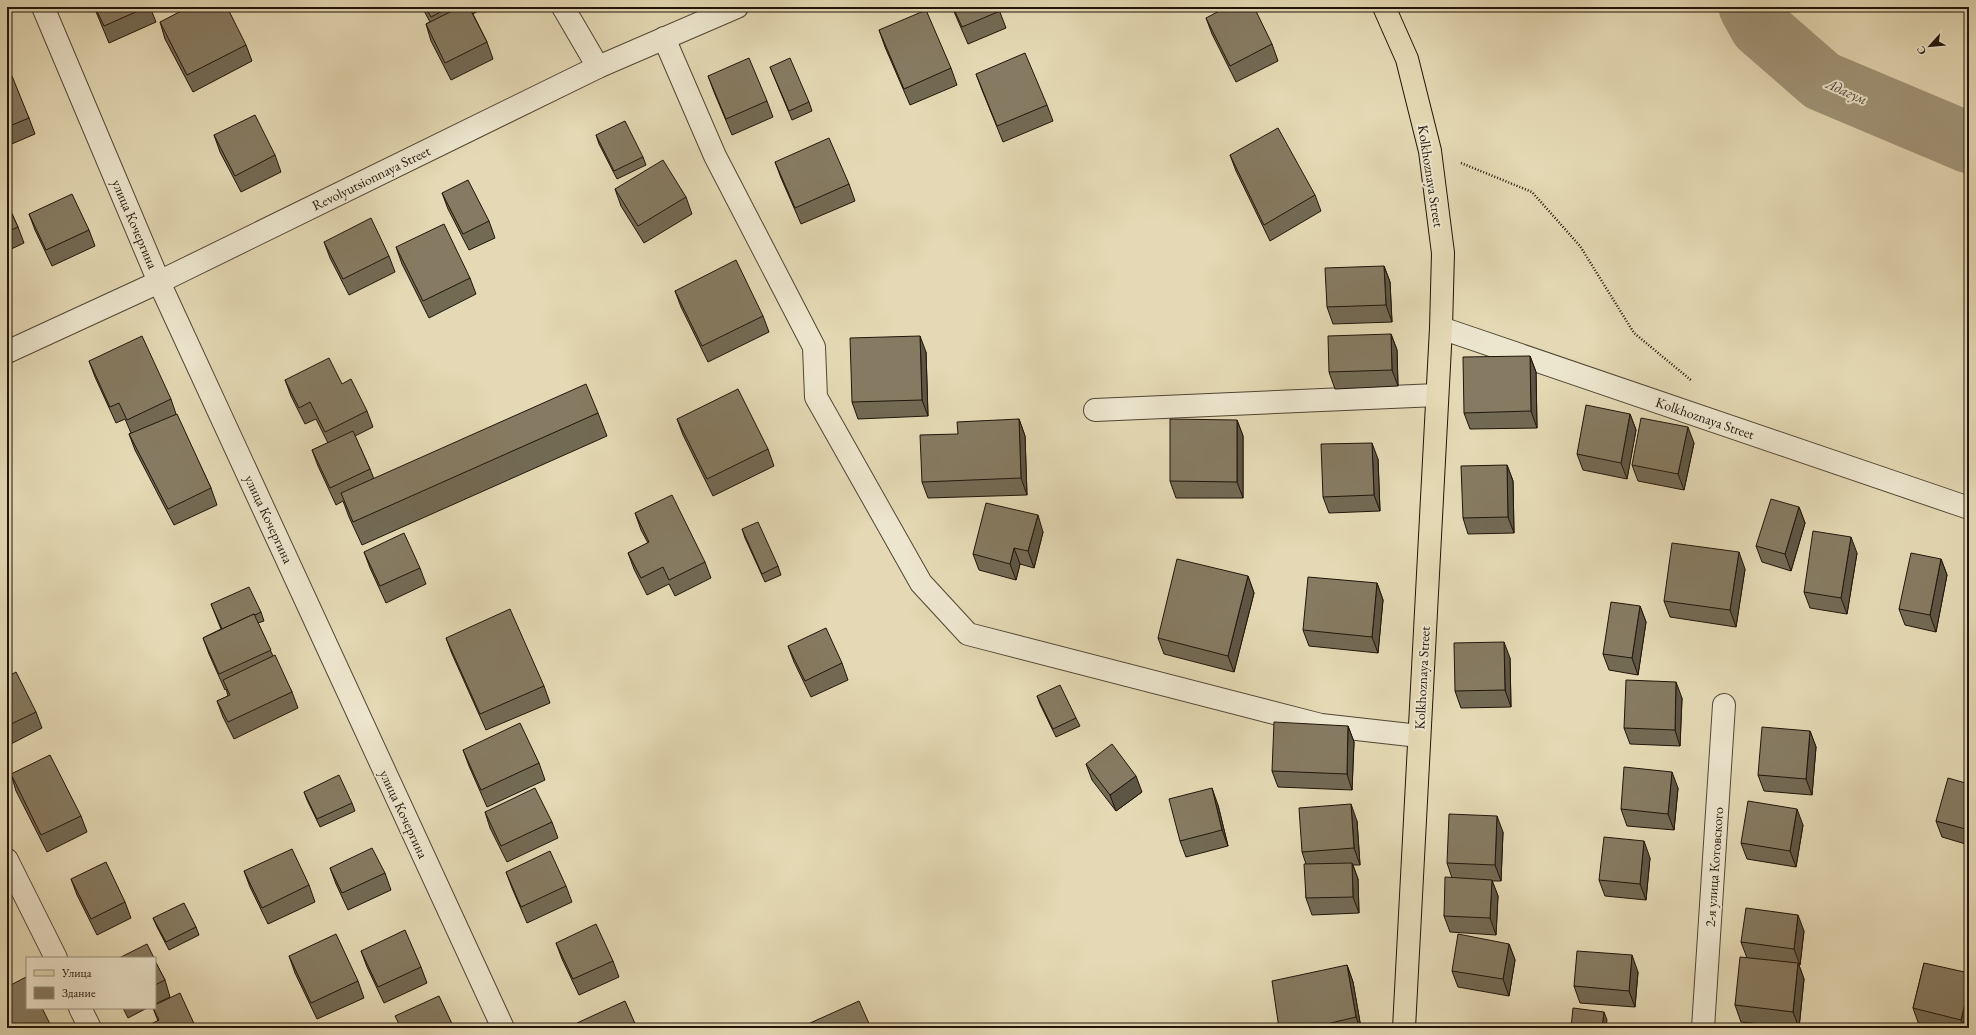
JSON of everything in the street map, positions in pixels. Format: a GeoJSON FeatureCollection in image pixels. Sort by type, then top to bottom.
{"type":"FeatureCollection","features":[{"type":"Feature","properties":{"kind":"main road","name":"Kolkhoznaya Street"},"geometry":{"type":"LineString","coordinates":[[1384,7],[1407,60],[1430,151],[1443,253],[1441,328],[1404,1028]]}},
{"type":"Feature","properties":{"kind":"street","name":"улица Кочергина"},"geometry":{"type":"LineString","coordinates":[[43,7],[159,282],[503,1028]]}},
{"type":"Feature","properties":{"kind":"street"},"geometry":{"type":"LineString","coordinates":[[563,7],[598,67]]}},
{"type":"Feature","properties":{"kind":"street","name":"Revolyutsionnaya Street"},"geometry":{"type":"LineString","coordinates":[[7,352],[159,282],[598,67],[737,7]]}},
{"type":"Feature","properties":{"kind":"street"},"geometry":{"type":"LineString","coordinates":[[664,38],[715,156],[814,347],[816,397],[921,583],[968,634],[1321,725],[1419,736]]}},
{"type":"Feature","properties":{"kind":"street","name":"Kolkhoznaya Street"},"geometry":{"type":"LineString","coordinates":[[1441,328],[1969,508]]}},
{"type":"Feature","properties":{"kind":"street"},"geometry":{"type":"LineString","coordinates":[[1096,410],[1437,395]]}},
{"type":"Feature","properties":{"kind":"street","name":"2-я улица Котовского"},"geometry":{"type":"LineString","coordinates":[[1704,1028],[1724,705]]}},
{"type":"Feature","properties":{"kind":"street"},"geometry":{"type":"LineString","coordinates":[[7,860],[56,957]]}},
{"type":"Feature","properties":{"kind":"street"},"geometry":{"type":"LineString","coordinates":[[80,1009],[90,1028]]}},
{"type":"Feature","properties":{"kind":"path"},"geometry":{"type":"LineString","coordinates":[[1430,151],[1532,192],[1580,246],[1634,333],[1693,382]]}},
{"type":"Feature","properties":{"kind":"building"},"geometry":{"type":"Polygon","coordinates":[[[95,7],[147,7],[104,26],[95,7]]]}},
{"type":"Feature","properties":{"kind":"building"},"geometry":{"type":"Polygon","coordinates":[[[189,7],[227,7],[246,45],[187,75],[160,22],[189,7]]]}},
{"type":"Feature","properties":{"kind":"building"},"geometry":{"type":"Polygon","coordinates":[[[425,7],[450,7],[431,17],[425,7]]]}},
{"type":"Feature","properties":{"kind":"building"},"geometry":{"type":"Polygon","coordinates":[[[460,7],[469,7],[487,42],[445,63],[426,24],[460,7]]]}},
{"type":"Feature","properties":{"kind":"building"},"geometry":{"type":"Polygon","coordinates":[[[953,7],[998,7],[1000,11],[962,27],[953,7]]]}},
{"type":"Feature","properties":{"kind":"building"},"geometry":{"type":"Polygon","coordinates":[[[1227,7],[1254,7],[1272,44],[1230,66],[1206,18],[1227,7]]]}},
{"type":"Feature","properties":{"kind":"building"},"geometry":{"type":"Polygon","coordinates":[[[926,10],[951,68],[904,89],[879,30],[926,10]]]}},
{"type":"Feature","properties":{"kind":"building"},"geometry":{"type":"Polygon","coordinates":[[[1025,53],[1047,105],[997,126],[976,74],[1025,53]]]}},
{"type":"Feature","properties":{"kind":"building"},"geometry":{"type":"Polygon","coordinates":[[[749,58],[767,101],[726,119],[708,76],[749,58]]]}},
{"type":"Feature","properties":{"kind":"building"},"geometry":{"type":"Polygon","coordinates":[[[790,58],[809,102],[789,111],[770,67],[790,58]]]}},
{"type":"Feature","properties":{"kind":"building"},"geometry":{"type":"Polygon","coordinates":[[[12,76],[29,118],[7,127],[7,79],[12,76]]]}},
{"type":"Feature","properties":{"kind":"building"},"geometry":{"type":"Polygon","coordinates":[[[255,115],[275,155],[235,176],[214,135],[255,115]]]}},
{"type":"Feature","properties":{"kind":"building"},"geometry":{"type":"Polygon","coordinates":[[[625,121],[643,157],[614,171],[596,135],[625,121]]]}},
{"type":"Feature","properties":{"kind":"building"},"geometry":{"type":"Polygon","coordinates":[[[1278,128],[1315,195],[1264,225],[1230,155],[1278,128]]]}},
{"type":"Feature","properties":{"kind":"building"},"geometry":{"type":"Polygon","coordinates":[[[829,138],[849,184],[795,208],[775,162],[829,138]]]}},
{"type":"Feature","properties":{"kind":"building"},"geometry":{"type":"Polygon","coordinates":[[[663,160],[686,197],[638,226],[615,189],[663,160]]]}},
{"type":"Feature","properties":{"kind":"building"},"geometry":{"type":"Polygon","coordinates":[[[468,180],[489,221],[463,234],[442,193],[468,180]]]}},
{"type":"Feature","properties":{"kind":"building"},"geometry":{"type":"Polygon","coordinates":[[[72,194],[89,230],[46,250],[29,214],[72,194]]]}},
{"type":"Feature","properties":{"kind":"building"},"geometry":{"type":"Polygon","coordinates":[[[7,203],[18,227],[7,232],[7,203]]]}},
{"type":"Feature","properties":{"kind":"building"},"geometry":{"type":"Polygon","coordinates":[[[371,218],[389,256],[343,279],[324,242],[371,218]]]}},
{"type":"Feature","properties":{"kind":"building"},"geometry":{"type":"Polygon","coordinates":[[[444,224],[470,278],[423,301],[396,247],[444,224]]]}},
{"type":"Feature","properties":{"kind":"building"},"geometry":{"type":"Polygon","coordinates":[[[736,260],[763,316],[702,346],[675,291],[736,260]]]}},
{"type":"Feature","properties":{"kind":"building"},"geometry":{"type":"Polygon","coordinates":[[[1384,266],[1386,305],[1327,307],[1325,268],[1384,266]]]}},
{"type":"Feature","properties":{"kind":"building"},"geometry":{"type":"Polygon","coordinates":[[[1391,334],[1392,370],[1329,372],[1328,336],[1391,334]]]}},
{"type":"Feature","properties":{"kind":"building"},"geometry":{"type":"Polygon","coordinates":[[[142,336],[171,399],[127,420],[119,403],[110,407],[89,361],[142,336]]]}},
{"type":"Feature","properties":{"kind":"building"},"geometry":{"type":"Polygon","coordinates":[[[920,336],[922,400],[852,402],[850,338],[920,336]]]}},
{"type":"Feature","properties":{"kind":"building"},"geometry":{"type":"Polygon","coordinates":[[[1530,356],[1531,411],[1464,413],[1463,357],[1530,356]]]}},
{"type":"Feature","properties":{"kind":"building"},"geometry":{"type":"Polygon","coordinates":[[[329,358],[342,384],[351,379],[367,411],[325,432],[310,402],[299,408],[285,380],[329,358]]]}},
{"type":"Feature","properties":{"kind":"building"},"geometry":{"type":"Polygon","coordinates":[[[586,384],[598,413],[353,522],[341,493],[586,384]]]}},
{"type":"Feature","properties":{"kind":"building"},"geometry":{"type":"Polygon","coordinates":[[[738,389],[768,449],[707,479],[677,419],[738,389]]]}},
{"type":"Feature","properties":{"kind":"building"},"geometry":{"type":"Polygon","coordinates":[[[1586,405],[1630,414],[1621,463],[1577,454],[1586,405]]]}},
{"type":"Feature","properties":{"kind":"building"},"geometry":{"type":"Polygon","coordinates":[[[177,414],[211,488],[168,509],[129,434],[177,414]]]}},
{"type":"Feature","properties":{"kind":"building"},"geometry":{"type":"Polygon","coordinates":[[[1641,418],[1688,427],[1678,474],[1632,465],[1641,418]]]}},
{"type":"Feature","properties":{"kind":"building"},"geometry":{"type":"Polygon","coordinates":[[[1019,419],[1021,478],[922,482],[920,435],[958,434],[957,422],[1019,419]]]}},
{"type":"Feature","properties":{"kind":"building"},"geometry":{"type":"Polygon","coordinates":[[[1170,419],[1237,420],[1237,482],[1170,481],[1170,419]]]}},
{"type":"Feature","properties":{"kind":"building"},"geometry":{"type":"Polygon","coordinates":[[[353,431],[370,469],[330,488],[312,450],[353,431]]]}},
{"type":"Feature","properties":{"kind":"building"},"geometry":{"type":"Polygon","coordinates":[[[1372,443],[1374,495],[1323,497],[1321,444],[1372,443]]]}},
{"type":"Feature","properties":{"kind":"building"},"geometry":{"type":"Polygon","coordinates":[[[1507,465],[1508,517],[1463,518],[1461,466],[1507,465]]]}},
{"type":"Feature","properties":{"kind":"building"},"geometry":{"type":"Polygon","coordinates":[[[672,495],[705,562],[669,580],[663,567],[641,578],[628,553],[649,542],[635,513],[672,495]]]}},
{"type":"Feature","properties":{"kind":"building"},"geometry":{"type":"Polygon","coordinates":[[[1771,499],[1799,507],[1785,554],[1756,546],[1771,499]]]}},
{"type":"Feature","properties":{"kind":"building"},"geometry":{"type":"Polygon","coordinates":[[[986,503],[1038,515],[1028,551],[1014,548],[1010,564],[973,554],[986,503]]]}},
{"type":"Feature","properties":{"kind":"building"},"geometry":{"type":"Polygon","coordinates":[[[758,522],[778,566],[762,574],[742,529],[758,522]]]}},
{"type":"Feature","properties":{"kind":"building"},"geometry":{"type":"Polygon","coordinates":[[[1813,531],[1851,537],[1841,598],[1804,592],[1813,531]]]}},
{"type":"Feature","properties":{"kind":"building"},"geometry":{"type":"Polygon","coordinates":[[[404,533],[420,568],[380,586],[364,552],[404,533]]]}},
{"type":"Feature","properties":{"kind":"building"},"geometry":{"type":"Polygon","coordinates":[[[1672,543],[1739,552],[1730,610],[1664,601],[1672,543]]]}},
{"type":"Feature","properties":{"kind":"building"},"geometry":{"type":"Polygon","coordinates":[[[1911,553],[1941,559],[1930,615],[1899,609],[1911,553]]]}},
{"type":"Feature","properties":{"kind":"building"},"geometry":{"type":"Polygon","coordinates":[[[1177,559],[1248,576],[1228,656],[1158,638],[1177,559]]]}},
{"type":"Feature","properties":{"kind":"building"},"geometry":{"type":"Polygon","coordinates":[[[1308,577],[1377,583],[1372,637],[1303,630],[1308,577]]]}},
{"type":"Feature","properties":{"kind":"building"},"geometry":{"type":"Polygon","coordinates":[[[249,587],[261,612],[222,629],[211,604],[249,587]]]}},
{"type":"Feature","properties":{"kind":"building"},"geometry":{"type":"Polygon","coordinates":[[[1611,602],[1640,606],[1632,658],[1603,654],[1611,602]]]}},
{"type":"Feature","properties":{"kind":"building"},"geometry":{"type":"Polygon","coordinates":[[[510,609],[544,686],[480,714],[446,638],[510,609]]]}},
{"type":"Feature","properties":{"kind":"building"},"geometry":{"type":"Polygon","coordinates":[[[254,614],[271,650],[219,674],[203,638],[254,614]]]}},
{"type":"Feature","properties":{"kind":"building"},"geometry":{"type":"Polygon","coordinates":[[[826,628],[842,663],[805,681],[788,646],[826,628]]]}},
{"type":"Feature","properties":{"kind":"building"},"geometry":{"type":"Polygon","coordinates":[[[1504,642],[1505,690],[1455,691],[1454,643],[1504,642]]]}},
{"type":"Feature","properties":{"kind":"building"},"geometry":{"type":"Polygon","coordinates":[[[275,655],[292,692],[228,722],[217,701],[230,695],[223,680],[275,655]]]}},
{"type":"Feature","properties":{"kind":"building"},"geometry":{"type":"Polygon","coordinates":[[[16,672],[36,712],[7,726],[7,677],[16,672]]]}},
{"type":"Feature","properties":{"kind":"building"},"geometry":{"type":"Polygon","coordinates":[[[1626,680],[1676,682],[1675,730],[1624,728],[1626,680]]]}},
{"type":"Feature","properties":{"kind":"building"},"geometry":{"type":"Polygon","coordinates":[[[1060,685],[1076,718],[1053,729],[1037,696],[1060,685]]]}},
{"type":"Feature","properties":{"kind":"building"},"geometry":{"type":"Polygon","coordinates":[[[1274,722],[1348,726],[1347,774],[1272,771],[1274,722]]]}},
{"type":"Feature","properties":{"kind":"building"},"geometry":{"type":"Polygon","coordinates":[[[520,723],[539,763],[481,790],[463,750],[520,723]]]}},
{"type":"Feature","properties":{"kind":"building"},"geometry":{"type":"Polygon","coordinates":[[[1762,727],[1810,731],[1806,779],[1758,775],[1762,727]]]}},
{"type":"Feature","properties":{"kind":"building"},"geometry":{"type":"Polygon","coordinates":[[[1112,744],[1136,776],[1110,795],[1086,764],[1112,744]]]}},
{"type":"Feature","properties":{"kind":"building"},"geometry":{"type":"Polygon","coordinates":[[[50,755],[81,816],[41,835],[11,774],[50,755]]]}},
{"type":"Feature","properties":{"kind":"building"},"geometry":{"type":"Polygon","coordinates":[[[1624,767],[1672,772],[1668,814],[1621,809],[1624,767]]]}},
{"type":"Feature","properties":{"kind":"building"},"geometry":{"type":"Polygon","coordinates":[[[339,775],[352,803],[317,819],[304,792],[339,775]]]}},
{"type":"Feature","properties":{"kind":"building"},"geometry":{"type":"Polygon","coordinates":[[[1948,778],[1969,784],[1969,830],[1936,821],[1948,778]]]}},
{"type":"Feature","properties":{"kind":"building"},"geometry":{"type":"Polygon","coordinates":[[[535,788],[552,822],[501,846],[485,812],[535,788]]]}},
{"type":"Feature","properties":{"kind":"building"},"geometry":{"type":"Polygon","coordinates":[[[1212,788],[1222,830],[1180,841],[1169,799],[1212,788]]]}},
{"type":"Feature","properties":{"kind":"building"},"geometry":{"type":"Polygon","coordinates":[[[1748,801],[1797,809],[1790,851],[1741,843],[1748,801]]]}},
{"type":"Feature","properties":{"kind":"building"},"geometry":{"type":"Polygon","coordinates":[[[1351,804],[1354,848],[1302,852],[1299,808],[1351,804]]]}},
{"type":"Feature","properties":{"kind":"building"},"geometry":{"type":"Polygon","coordinates":[[[1449,814],[1497,816],[1495,865],[1447,863],[1449,814]]]}},
{"type":"Feature","properties":{"kind":"building"},"geometry":{"type":"Polygon","coordinates":[[[1604,837],[1644,841],[1640,884],[1599,880],[1604,837]]]}},
{"type":"Feature","properties":{"kind":"building"},"geometry":{"type":"Polygon","coordinates":[[[372,848],[385,873],[342,893],[330,868],[372,848]]]}},
{"type":"Feature","properties":{"kind":"building"},"geometry":{"type":"Polygon","coordinates":[[[292,849],[309,885],[262,908],[244,871],[292,849]]]}},
{"type":"Feature","properties":{"kind":"building"},"geometry":{"type":"Polygon","coordinates":[[[550,851],[566,886],[521,907],[506,872],[550,851]]]}},
{"type":"Feature","properties":{"kind":"building"},"geometry":{"type":"Polygon","coordinates":[[[106,862],[125,902],[91,919],[71,879],[106,862]]]}},
{"type":"Feature","properties":{"kind":"building"},"geometry":{"type":"Polygon","coordinates":[[[1352,863],[1353,897],[1306,898],[1304,864],[1352,863]]]}},
{"type":"Feature","properties":{"kind":"building"},"geometry":{"type":"Polygon","coordinates":[[[1445,877],[1492,880],[1490,918],[1444,916],[1445,877]]]}},
{"type":"Feature","properties":{"kind":"building"},"geometry":{"type":"Polygon","coordinates":[[[184,903],[196,927],[166,942],[153,918],[184,903]]]}},
{"type":"Feature","properties":{"kind":"building"},"geometry":{"type":"Polygon","coordinates":[[[1746,908],[1798,915],[1794,949],[1741,942],[1746,908]]]}},
{"type":"Feature","properties":{"kind":"building"},"geometry":{"type":"Polygon","coordinates":[[[596,924],[613,961],[573,979],[556,943],[596,924]]]}},
{"type":"Feature","properties":{"kind":"building"},"geometry":{"type":"Polygon","coordinates":[[[405,930],[421,967],[378,987],[361,951],[405,930]]]}},
{"type":"Feature","properties":{"kind":"building"},"geometry":{"type":"Polygon","coordinates":[[[336,934],[358,981],[311,1003],[289,956],[336,934]]]}},
{"type":"Feature","properties":{"kind":"building"},"geometry":{"type":"Polygon","coordinates":[[[1458,934],[1509,944],[1503,979],[1452,971],[1458,934]]]}},
{"type":"Feature","properties":{"kind":"building"},"geometry":{"type":"Polygon","coordinates":[[[147,944],[154,957],[121,957],[147,944]]]}},
{"type":"Feature","properties":{"kind":"building"},"geometry":{"type":"Polygon","coordinates":[[[1577,951],[1632,955],[1629,991],[1574,986],[1577,951]]]}},
{"type":"Feature","properties":{"kind":"building"},"geometry":{"type":"Polygon","coordinates":[[[1740,957],[1798,963],[1793,1012],[1735,1005],[1740,957]]]}},
{"type":"Feature","properties":{"kind":"building"},"geometry":{"type":"Polygon","coordinates":[[[156,963],[165,980],[156,984],[156,963]]]}},
{"type":"Feature","properties":{"kind":"building"},"geometry":{"type":"Polygon","coordinates":[[[1924,963],[1969,973],[1969,987],[1961,1020],[1913,1008],[1924,963]]]}},
{"type":"Feature","properties":{"kind":"building"},"geometry":{"type":"Polygon","coordinates":[[[1347,965],[1356,1017],[1310,1028],[1279,1028],[1272,981],[1347,965]]]}},
{"type":"Feature","properties":{"kind":"building"},"geometry":{"type":"Polygon","coordinates":[[[26,977],[26,1009],[42,1009],[52,1028],[7,1028],[7,987],[26,977]]]}},
{"type":"Feature","properties":{"kind":"building"},"geometry":{"type":"Polygon","coordinates":[[[180,993],[196,1028],[143,1028],[159,1020],[154,1009],[156,1009],[156,1005],[180,993]]]}},
{"type":"Feature","properties":{"kind":"building"},"geometry":{"type":"Polygon","coordinates":[[[439,996],[454,1028],[401,1028],[395,1016],[439,996]]]}},
{"type":"Feature","properties":{"kind":"building"},"geometry":{"type":"Polygon","coordinates":[[[625,1001],[637,1028],[580,1028],[577,1023],[625,1001]]]}},
{"type":"Feature","properties":{"kind":"building"},"geometry":{"type":"Polygon","coordinates":[[[859,1001],[871,1028],[810,1028],[808,1024],[859,1001]]]}},
{"type":"Feature","properties":{"kind":"building"},"geometry":{"type":"Polygon","coordinates":[[[1573,1008],[1604,1012],[1602,1028],[1571,1028],[1573,1008]]]}},
{"type":"Feature","properties":{"kind":"waterway","name":"Адагум"},"geometry":{"type":"LineString","coordinates":[[1749,7],[1760,27],[1822,81],[1969,143]]}}]}
